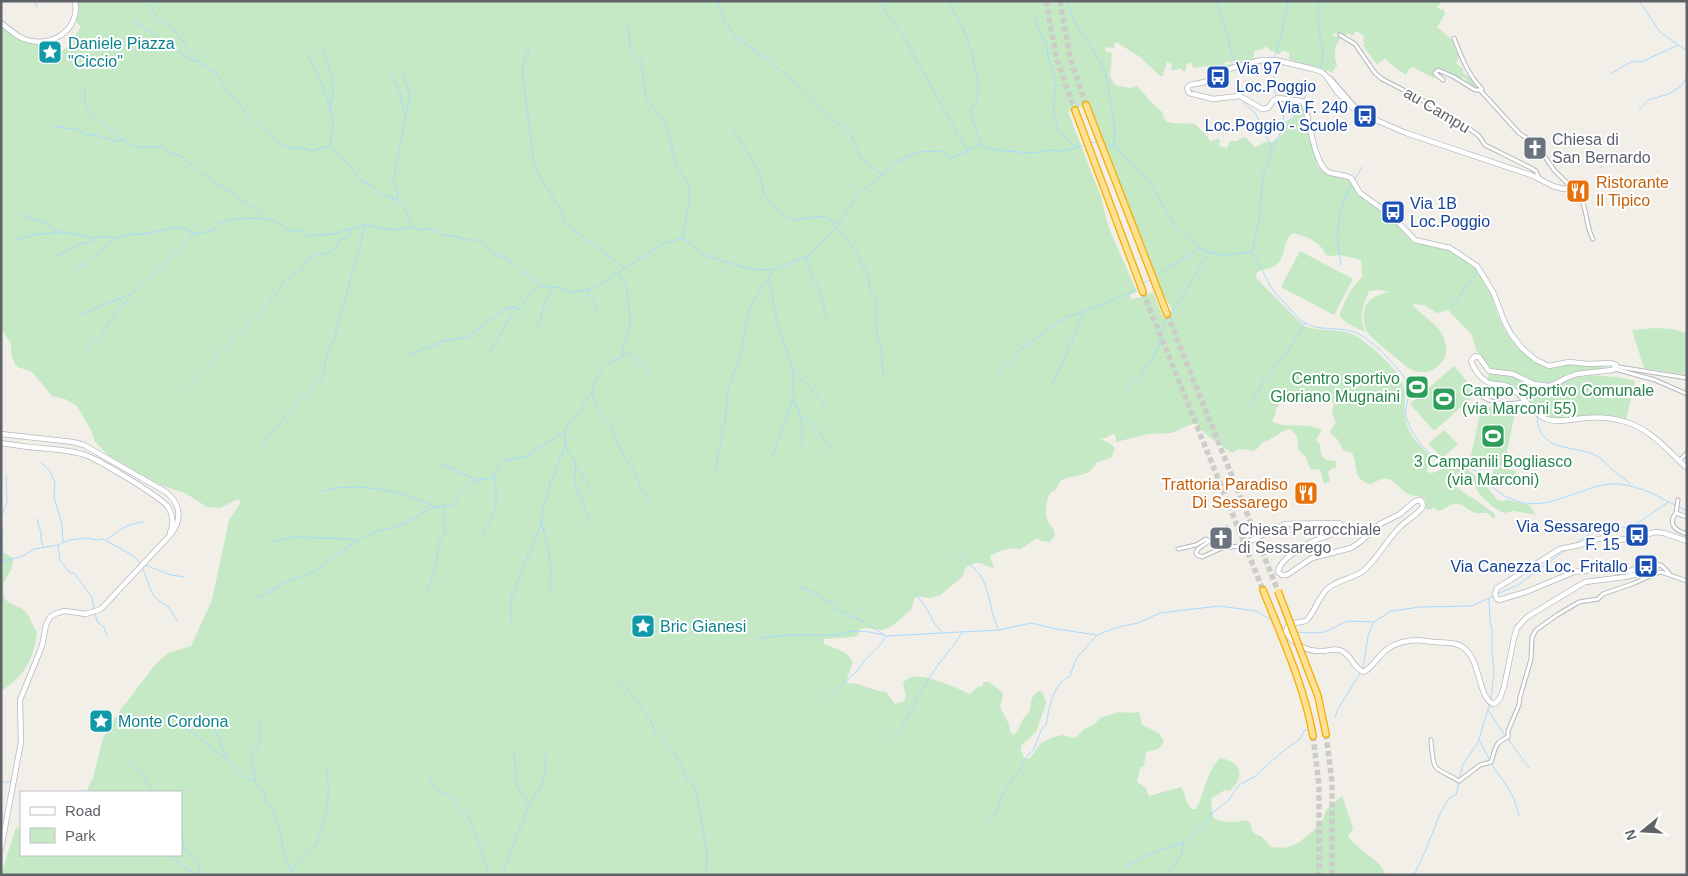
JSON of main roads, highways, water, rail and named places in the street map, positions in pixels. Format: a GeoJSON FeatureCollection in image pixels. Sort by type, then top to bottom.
{"type":"FeatureCollection","features":[{"type":"Feature","properties":{"kind":"highway"},"geometry":{"type":"LineString","coordinates":[[1086,105],[1167,314]]}},
{"type":"Feature","properties":{"kind":"highway"},"geometry":{"type":"LineString","coordinates":[[1075,110],[1143,292]]}},
{"type":"Feature","properties":{"kind":"highway"},"geometry":{"type":"LineString","coordinates":[[1263,590],[1298,679],[1308,710],[1313,736]]}},
{"type":"Feature","properties":{"kind":"highway"},"geometry":{"type":"LineString","coordinates":[[1278,591],[1318,696],[1326,734]]}},
{"type":"Feature","properties":{"kind":"waterway"},"geometry":{"type":"LineString","coordinates":[[34,1],[37,7]]}},
{"type":"Feature","properties":{"kind":"waterway"},"geometry":{"type":"LineString","coordinates":[[717,1],[724,20],[736,37],[766,57],[802,88],[835,122],[851,135],[861,158],[883,175]]}},
{"type":"Feature","properties":{"kind":"waterway"},"geometry":{"type":"LineString","coordinates":[[878,1],[904,38],[967,150]]}},
{"type":"Feature","properties":{"kind":"waterway"},"geometry":{"type":"LineString","coordinates":[[948,1],[963,29],[973,60],[978,92],[970,113],[981,145]]}},
{"type":"Feature","properties":{"kind":"waterway"},"geometry":{"type":"LineString","coordinates":[[1067,1],[1075,23],[1101,63],[1106,75],[1115,128],[1114,147]]}},
{"type":"Feature","properties":{"kind":"waterway"},"geometry":{"type":"LineString","coordinates":[[1217,1],[1234,60]]}},
{"type":"Feature","properties":{"kind":"waterway"},"geometry":{"type":"LineString","coordinates":[[1274,58],[1282,32],[1288,1]]}},
{"type":"Feature","properties":{"kind":"waterway"},"geometry":{"type":"LineString","coordinates":[[1318,1],[1319,30],[1323,54],[1320,69]]}},
{"type":"Feature","properties":{"kind":"waterway"},"geometry":{"type":"LineString","coordinates":[[1639,1],[1661,33],[1687,51]]}},
{"type":"Feature","properties":{"kind":"waterway"},"geometry":{"type":"LineString","coordinates":[[148,4],[159,19],[174,30],[199,62],[218,75],[225,87],[250,117],[272,137],[290,149],[300,147],[312,151],[323,147],[330,147]]}},
{"type":"Feature","properties":{"kind":"waterway"},"geometry":{"type":"LineString","coordinates":[[1034,15],[1037,27],[1047,44],[1048,56],[1056,84],[1053,114],[1059,132],[1078,147]]}},
{"type":"Feature","properties":{"kind":"waterway"},"geometry":{"type":"LineString","coordinates":[[132,20],[189,59],[199,62]]}},
{"type":"Feature","properties":{"kind":"waterway"},"geometry":{"type":"LineString","coordinates":[[626,24],[629,32],[630,48],[641,61],[646,98],[665,122],[677,167],[689,185],[689,202],[683,237]]}},
{"type":"Feature","properties":{"kind":"waterway"},"geometry":{"type":"LineString","coordinates":[[1610,74],[1633,61],[1641,62],[1678,45]]}},
{"type":"Feature","properties":{"kind":"waterway"},"geometry":{"type":"LineString","coordinates":[[530,47],[522,69],[534,164],[559,207],[567,225],[623,267]]}},
{"type":"Feature","properties":{"kind":"waterway"},"geometry":{"type":"LineString","coordinates":[[323,50],[332,77],[333,91],[330,109],[333,123],[330,147],[351,167],[362,182],[372,185],[381,195],[399,202],[405,209],[412,227],[420,230],[432,228],[442,235],[456,236],[467,240],[478,240],[496,255],[506,258],[541,286],[562,288],[571,292],[593,289],[662,244],[683,238]]}},
{"type":"Feature","properties":{"kind":"waterway"},"geometry":{"type":"LineString","coordinates":[[306,53],[318,74],[330,107]]}},
{"type":"Feature","properties":{"kind":"waterway"},"geometry":{"type":"LineString","coordinates":[[1274,62],[1274,89],[1277,97]]}},
{"type":"Feature","properties":{"kind":"waterway"},"geometry":{"type":"LineString","coordinates":[[397,200],[398,194],[393,183],[410,94],[404,79],[404,70]]}},
{"type":"Feature","properties":{"kind":"waterway"},"geometry":{"type":"LineString","coordinates":[[391,75],[400,92],[404,114]]}},
{"type":"Feature","properties":{"kind":"waterway"},"geometry":{"type":"LineString","coordinates":[[1639,110],[1648,100],[1669,94],[1680,87],[1687,77]]}},
{"type":"Feature","properties":{"kind":"waterway"},"geometry":{"type":"LineString","coordinates":[[85,88],[85,103],[89,112],[122,140],[136,147],[163,147],[167,151],[181,156],[200,172],[254,208],[266,219]]}},
{"type":"Feature","properties":{"kind":"waterway"},"geometry":{"type":"LineString","coordinates":[[1303,101],[1310,88]]}},
{"type":"Feature","properties":{"kind":"waterway"},"geometry":{"type":"LineString","coordinates":[[1243,100],[1256,114],[1272,149]]}},
{"type":"Feature","properties":{"kind":"waterway"},"geometry":{"type":"LineString","coordinates":[[1278,101],[1283,109],[1284,126],[1272,149],[1263,175],[1259,221],[1252,252],[1272,289],[1302,321],[1315,327],[1356,333],[1373,344],[1396,367],[1409,387],[1406,411],[1408,422],[1413,433],[1426,450],[1437,458],[1468,466],[1499,492],[1520,502],[1546,503],[1607,484],[1632,486],[1645,490],[1668,502]]}},
{"type":"Feature","properties":{"kind":"waterway"},"geometry":{"type":"LineString","coordinates":[[1284,123],[1293,118],[1301,104]]}},
{"type":"Feature","properties":{"kind":"waterway"},"geometry":{"type":"LineString","coordinates":[[53,126],[79,130],[87,135],[96,135],[115,141],[122,140]]}},
{"type":"Feature","properties":{"kind":"waterway"},"geometry":{"type":"LineString","coordinates":[[732,127],[759,172],[764,194],[780,213],[795,220],[823,216],[837,224]]}},
{"type":"Feature","properties":{"kind":"waterway"},"geometry":{"type":"LineString","coordinates":[[1089,143],[1097,142]]}},
{"type":"Feature","properties":{"kind":"waterway"},"geometry":{"type":"LineString","coordinates":[[1103,144],[1115,147],[1150,183],[1175,226],[1200,248],[1223,255],[1252,252]]}},
{"type":"Feature","properties":{"kind":"waterway"},"geometry":{"type":"LineString","coordinates":[[683,238],[704,255],[749,269],[772,270],[808,256],[837,227],[857,195],[898,161],[919,152],[940,151],[952,158],[980,145],[996,150],[1031,153],[1051,150],[1064,151],[1085,145]]}},
{"type":"Feature","properties":{"kind":"waterway"},"geometry":{"type":"LineString","coordinates":[[1355,179],[1362,167]]}},
{"type":"Feature","properties":{"kind":"waterway"},"geometry":{"type":"LineString","coordinates":[[1341,265],[1338,244],[1339,218],[1343,203],[1353,183]]}},
{"type":"Feature","properties":{"kind":"waterway"},"geometry":{"type":"LineString","coordinates":[[22,215],[46,223],[61,232],[95,238],[105,236],[116,238],[175,227],[186,229],[195,234],[215,230],[219,223],[224,221],[248,218],[272,220],[289,230],[301,230],[308,236],[333,234],[363,225],[393,230],[412,227]]}},
{"type":"Feature","properties":{"kind":"waterway"},"geometry":{"type":"LineString","coordinates":[[261,446],[290,411],[322,378],[328,350],[334,339],[365,227]]}},
{"type":"Feature","properties":{"kind":"waterway"},"geometry":{"type":"LineString","coordinates":[[180,394],[263,310],[284,281],[303,269],[306,261],[317,253],[327,254],[337,247],[339,241],[347,237],[353,228]]}},
{"type":"Feature","properties":{"kind":"waterway"},"geometry":{"type":"LineString","coordinates":[[837,228],[857,252],[868,277],[870,290],[877,303],[877,335],[881,349],[883,374]]}},
{"type":"Feature","properties":{"kind":"waterway"},"geometry":{"type":"LineString","coordinates":[[16,240],[38,234],[59,233]]}},
{"type":"Feature","properties":{"kind":"waterway"},"geometry":{"type":"LineString","coordinates":[[85,351],[100,337],[115,313],[123,307],[131,294],[186,244],[194,234]]}},
{"type":"Feature","properties":{"kind":"waterway"},"geometry":{"type":"LineString","coordinates":[[57,256],[79,244],[91,242],[96,237]]}},
{"type":"Feature","properties":{"kind":"waterway"},"geometry":{"type":"LineString","coordinates":[[75,272],[116,238]]}},
{"type":"Feature","properties":{"kind":"waterway"},"geometry":{"type":"LineString","coordinates":[[1155,276],[1199,249]]}},
{"type":"Feature","properties":{"kind":"waterway"},"geometry":{"type":"LineString","coordinates":[[1123,391],[1138,378],[1154,356],[1164,324],[1210,252]]}},
{"type":"Feature","properties":{"kind":"waterway"},"geometry":{"type":"LineString","coordinates":[[805,258],[818,288],[827,318]]}},
{"type":"Feature","properties":{"kind":"waterway"},"geometry":{"type":"LineString","coordinates":[[1452,306],[1478,270]]}},
{"type":"Feature","properties":{"kind":"waterway"},"geometry":{"type":"LineString","coordinates":[[258,598],[290,580],[316,571],[363,537],[401,525],[435,507],[451,505],[457,501],[472,483],[492,478],[504,461],[527,456],[565,431],[571,420],[580,412],[585,401],[592,393],[595,381],[607,365],[624,356],[622,348],[629,330],[630,315],[627,290],[619,271]]}},
{"type":"Feature","properties":{"kind":"waterway"},"geometry":{"type":"LineString","coordinates":[[715,473],[722,440],[722,428],[725,423],[728,388],[741,354],[749,309],[772,271]]}},
{"type":"Feature","properties":{"kind":"waterway"},"geometry":{"type":"LineString","coordinates":[[769,279],[778,326],[792,366],[794,401],[802,424],[802,446]]}},
{"type":"Feature","properties":{"kind":"waterway"},"geometry":{"type":"LineString","coordinates":[[1144,283],[1150,280]]}},
{"type":"Feature","properties":{"kind":"waterway"},"geometry":{"type":"LineString","coordinates":[[490,352],[512,314],[540,286]]}},
{"type":"Feature","properties":{"kind":"waterway"},"geometry":{"type":"LineString","coordinates":[[537,329],[546,301],[554,286]]}},
{"type":"Feature","properties":{"kind":"waterway"},"geometry":{"type":"LineString","coordinates":[[997,375],[1018,351],[1066,317],[1128,294],[1139,287]]}},
{"type":"Feature","properties":{"kind":"waterway"},"geometry":{"type":"LineString","coordinates":[[587,291],[594,302],[597,313]]}},
{"type":"Feature","properties":{"kind":"waterway"},"geometry":{"type":"LineString","coordinates":[[81,314],[129,295]]}},
{"type":"Feature","properties":{"kind":"waterway"},"geometry":{"type":"LineString","coordinates":[[407,355],[444,341],[467,337],[505,309],[513,307],[519,309]]}},
{"type":"Feature","properties":{"kind":"waterway"},"geometry":{"type":"LineString","coordinates":[[1052,383],[1066,356],[1083,313]]}},
{"type":"Feature","properties":{"kind":"waterway"},"geometry":{"type":"LineString","coordinates":[[1250,404],[1265,378],[1288,351],[1305,323]]}},
{"type":"Feature","properties":{"kind":"waterway"},"geometry":{"type":"LineString","coordinates":[[625,353],[635,358],[650,376]]}},
{"type":"Feature","properties":{"kind":"waterway"},"geometry":{"type":"LineString","coordinates":[[794,373],[809,386],[827,409]]}},
{"type":"Feature","properties":{"kind":"waterway"},"geometry":{"type":"LineString","coordinates":[[592,393],[595,405],[608,421],[624,457],[633,468],[643,493],[652,502]]}},
{"type":"Feature","properties":{"kind":"waterway"},"geometry":{"type":"LineString","coordinates":[[772,457],[793,399]]}},
{"type":"Feature","properties":{"kind":"waterway"},"geometry":{"type":"LineString","coordinates":[[801,415],[814,427],[833,452]]}},
{"type":"Feature","properties":{"kind":"waterway"},"geometry":{"type":"LineString","coordinates":[[1537,416],[1539,428],[1543,436],[1549,441],[1566,448],[1593,454],[1630,484]]}},
{"type":"Feature","properties":{"kind":"waterway"},"geometry":{"type":"LineString","coordinates":[[511,622],[511,598],[541,524],[550,482],[554,477],[565,445],[565,432]]}},
{"type":"Feature","properties":{"kind":"waterway"},"geometry":{"type":"LineString","coordinates":[[565,445],[575,462],[574,480],[590,523]]}},
{"type":"Feature","properties":{"kind":"waterway"},"geometry":{"type":"LineString","coordinates":[[41,463],[50,471],[55,483],[54,497],[62,524],[63,542]]}},
{"type":"Feature","properties":{"kind":"waterway"},"geometry":{"type":"LineString","coordinates":[[438,464],[449,467],[476,480]]}},
{"type":"Feature","properties":{"kind":"waterway"},"geometry":{"type":"LineString","coordinates":[[577,469],[591,491]]}},
{"type":"Feature","properties":{"kind":"waterway"},"geometry":{"type":"LineString","coordinates":[[1,518],[7,502],[6,475]]}},
{"type":"Feature","properties":{"kind":"waterway"},"geometry":{"type":"LineString","coordinates":[[483,536],[496,508],[495,475]]}},
{"type":"Feature","properties":{"kind":"waterway"},"geometry":{"type":"LineString","coordinates":[[323,491],[350,487],[380,489],[409,496],[435,507]]}},
{"type":"Feature","properties":{"kind":"waterway"},"geometry":{"type":"LineString","coordinates":[[1575,544],[1602,529],[1633,526],[1669,502],[1675,505]]}},
{"type":"Feature","properties":{"kind":"waterway"},"geometry":{"type":"LineString","coordinates":[[428,591],[436,567],[439,542],[446,532],[443,514],[445,507]]}},
{"type":"Feature","properties":{"kind":"waterway"},"geometry":{"type":"LineString","coordinates":[[1679,507],[1687,511]]}},
{"type":"Feature","properties":{"kind":"waterway"},"geometry":{"type":"LineString","coordinates":[[37,519],[43,546]]}},
{"type":"Feature","properties":{"kind":"waterway"},"geometry":{"type":"LineString","coordinates":[[107,540],[124,528],[144,522]]}},
{"type":"Feature","properties":{"kind":"waterway"},"geometry":{"type":"LineString","coordinates":[[542,524],[551,568],[550,590]]}},
{"type":"Feature","properties":{"kind":"waterway"},"geometry":{"type":"LineString","coordinates":[[1,526],[3,531],[1,559]]}},
{"type":"Feature","properties":{"kind":"waterway"},"geometry":{"type":"LineString","coordinates":[[271,542],[294,537],[357,541]]}},
{"type":"Feature","properties":{"kind":"waterway"},"geometry":{"type":"LineString","coordinates":[[1,562],[23,556],[34,549],[58,545],[69,540],[87,538],[103,539],[134,556],[141,564]]}},
{"type":"Feature","properties":{"kind":"waterway"},"geometry":{"type":"LineString","coordinates":[[58,546],[60,560],[70,573],[74,573],[92,597],[94,609]]}},
{"type":"Feature","properties":{"kind":"waterway"},"geometry":{"type":"LineString","coordinates":[[1497,594],[1518,585],[1567,549]]}},
{"type":"Feature","properties":{"kind":"waterway"},"geometry":{"type":"LineString","coordinates":[[956,550],[982,578],[999,630]]}},
{"type":"Feature","properties":{"kind":"waterway"},"geometry":{"type":"LineString","coordinates":[[145,565],[171,575],[184,577]]}},
{"type":"Feature","properties":{"kind":"waterway"},"geometry":{"type":"LineString","coordinates":[[142,567],[153,595],[168,606],[177,621]]}},
{"type":"Feature","properties":{"kind":"waterway"},"geometry":{"type":"LineString","coordinates":[[799,587],[811,591],[831,603],[835,609],[860,620],[886,636],[999,630],[1031,623],[1097,635]]}},
{"type":"Feature","properties":{"kind":"waterway"},"geometry":{"type":"LineString","coordinates":[[915,593],[927,609],[934,623],[943,633]]}},
{"type":"Feature","properties":{"kind":"waterway"},"geometry":{"type":"LineString","coordinates":[[1296,632],[1325,632],[1347,621],[1374,622],[1391,611],[1420,607],[1471,606],[1494,596]]}},
{"type":"Feature","properties":{"kind":"waterway"},"geometry":{"type":"LineString","coordinates":[[1489,599],[1494,671],[1491,699]]}},
{"type":"Feature","properties":{"kind":"waterway"},"geometry":{"type":"LineString","coordinates":[[988,821],[996,813],[1002,796],[1019,772],[1027,756],[1034,749],[1042,728],[1046,725],[1050,704],[1056,690],[1064,679],[1070,676],[1076,659],[1097,635],[1118,627],[1138,623],[1160,613],[1219,606],[1256,611],[1273,621]]}},
{"type":"Feature","properties":{"kind":"waterway"},"geometry":{"type":"LineString","coordinates":[[95,613],[97,622],[104,627],[107,636]]}},
{"type":"Feature","properties":{"kind":"waterway"},"geometry":{"type":"LineString","coordinates":[[1363,668],[1368,636],[1374,622]]}},
{"type":"Feature","properties":{"kind":"waterway"},"geometry":{"type":"LineString","coordinates":[[757,639],[787,635],[838,635],[857,631],[883,635]]}},
{"type":"Feature","properties":{"kind":"waterway"},"geometry":{"type":"LineString","coordinates":[[890,739],[902,726],[923,687],[962,633]]}},
{"type":"Feature","properties":{"kind":"waterway"},"geometry":{"type":"LineString","coordinates":[[827,698],[857,671],[886,637]]}},
{"type":"Feature","properties":{"kind":"waterway"},"geometry":{"type":"LineString","coordinates":[[1335,717],[1361,672]]}},
{"type":"Feature","properties":{"kind":"waterway"},"geometry":{"type":"LineString","coordinates":[[618,682],[627,688],[650,720],[656,733],[674,752],[683,767],[687,779],[693,785],[697,795],[707,854],[706,875]]}},
{"type":"Feature","properties":{"kind":"waterway"},"geometry":{"type":"LineString","coordinates":[[1414,875],[1440,814],[1449,798],[1456,795],[1463,764],[1478,742],[1490,703]]}},
{"type":"Feature","properties":{"kind":"waterway"},"geometry":{"type":"LineString","coordinates":[[1488,710],[1505,736]]}},
{"type":"Feature","properties":{"kind":"waterway"},"geometry":{"type":"LineString","coordinates":[[207,711],[227,759]]}},
{"type":"Feature","properties":{"kind":"waterway"},"geometry":{"type":"LineString","coordinates":[[179,722],[225,758],[245,777],[256,782],[265,795],[266,801],[271,806],[292,875]]}},
{"type":"Feature","properties":{"kind":"waterway"},"geometry":{"type":"LineString","coordinates":[[256,781],[251,757],[260,741],[259,722]]}},
{"type":"Feature","properties":{"kind":"waterway"},"geometry":{"type":"LineString","coordinates":[[1123,869],[1159,850],[1183,843],[1207,822],[1212,813],[1228,801],[1239,785],[1254,777],[1283,751],[1299,740],[1305,730],[1309,730]]}},
{"type":"Feature","properties":{"kind":"waterway"},"geometry":{"type":"LineString","coordinates":[[1508,739],[1529,768]]}},
{"type":"Feature","properties":{"kind":"waterway"},"geometry":{"type":"LineString","coordinates":[[1479,740],[1510,792],[1519,816]]}},
{"type":"Feature","properties":{"kind":"waterway"},"geometry":{"type":"LineString","coordinates":[[514,751],[517,787],[529,804]]}},
{"type":"Feature","properties":{"kind":"waterway"},"geometry":{"type":"LineString","coordinates":[[502,875],[529,804],[541,786],[545,773],[546,754]]}},
{"type":"Feature","properties":{"kind":"waterway"},"geometry":{"type":"LineString","coordinates":[[130,764],[144,777],[151,791]]}},
{"type":"Feature","properties":{"kind":"waterway"},"geometry":{"type":"LineString","coordinates":[[291,871],[308,854],[318,840],[327,810],[328,778],[326,769]]}},
{"type":"Feature","properties":{"kind":"waterway"},"geometry":{"type":"LineString","coordinates":[[428,775],[435,787],[452,799],[468,817],[481,847],[489,875]]}},
{"type":"Feature","properties":{"kind":"waterway"},"geometry":{"type":"LineString","coordinates":[[1,782],[11,782]]}},
{"type":"Feature","properties":{"kind":"waterway"},"geometry":{"type":"LineString","coordinates":[[182,835],[184,849],[197,862],[201,875]]}},
{"type":"Feature","properties":{"kind":"waterway"},"geometry":{"type":"LineString","coordinates":[[1168,875],[1180,857],[1184,844]]}},
{"type":"Feature","properties":{"kind":"waterway"},"geometry":{"type":"LineString","coordinates":[[169,856],[186,869],[200,875]]}},
{"type":"Feature","properties":{"kind":"waterway"},"geometry":{"type":"LineString","coordinates":[[240,871],[241,875]]}},
{"type":"Feature","properties":{"kind":"tunnel"},"geometry":{"type":"LineString","coordinates":[[1046,1],[1057,60],[1075,110]]}},
{"type":"Feature","properties":{"kind":"tunnel"},"geometry":{"type":"LineString","coordinates":[[1060,1],[1070,58],[1086,105]]}},
{"type":"Feature","properties":{"kind":"tunnel"},"geometry":{"type":"LineString","coordinates":[[1143,292],[1263,590]]}},
{"type":"Feature","properties":{"kind":"tunnel"},"geometry":{"type":"LineString","coordinates":[[1167,314],[1278,591]]}},
{"type":"Feature","properties":{"kind":"tunnel"},"geometry":{"type":"LineString","coordinates":[[1326,734],[1332,782],[1332,875]]}},
{"type":"Feature","properties":{"kind":"tunnel"},"geometry":{"type":"LineString","coordinates":[[1313,736],[1319,785],[1319,875]]}},
{"type":"Feature","properties":{"kind":"place","name":"Daniele Piazza \"Ciccio\""},"geometry":{"type":"Point","coordinates":[50,52]}},
{"type":"Feature","properties":{"kind":"place","name":"Via 97 Loc.Poggio"},"geometry":{"type":"Point","coordinates":[1218,77]}},
{"type":"Feature","properties":{"kind":"place","name":"Via F. 240 Loc.Poggio - Scuole"},"geometry":{"type":"Point","coordinates":[1365,116]}},
{"type":"Feature","properties":{"kind":"place","name":"Chiesa di San Bernardo"},"geometry":{"type":"Point","coordinates":[1535,148]}},
{"type":"Feature","properties":{"kind":"place","name":"Ristorante Il Tipico"},"geometry":{"type":"Point","coordinates":[1578,191]}},
{"type":"Feature","properties":{"kind":"place","name":"Via 1B Loc.Poggio"},"geometry":{"type":"Point","coordinates":[1393,212]}},
{"type":"Feature","properties":{"kind":"place","name":"Centro sportivo Gloriano Mugnaini"},"geometry":{"type":"Point","coordinates":[1417,387]}},
{"type":"Feature","properties":{"kind":"place","name":"Campo Sportivo Comunale (via Marconi 55)"},"geometry":{"type":"Point","coordinates":[1444,399]}},
{"type":"Feature","properties":{"kind":"place","name":"3 Campanili Bogliasco (via Marconi)"},"geometry":{"type":"Point","coordinates":[1493,436]}},
{"type":"Feature","properties":{"kind":"place","name":"Trattoria Paradiso Di Sessarego"},"geometry":{"type":"Point","coordinates":[1306,493]}},
{"type":"Feature","properties":{"kind":"place","name":"Via Sessarego F. 15"},"geometry":{"type":"Point","coordinates":[1637,535]}},
{"type":"Feature","properties":{"kind":"place","name":"Chiesa Parrocchiale di Sessarego"},"geometry":{"type":"Point","coordinates":[1221,538]}},
{"type":"Feature","properties":{"kind":"place","name":"Via Canezza Loc. Fritallo"},"geometry":{"type":"Point","coordinates":[1646,566]}},
{"type":"Feature","properties":{"kind":"place","name":"Bric Gianesi"},"geometry":{"type":"Point","coordinates":[643,626]}},
{"type":"Feature","properties":{"kind":"place","name":"Monte Cordona"},"geometry":{"type":"Point","coordinates":[101,721]}}]}
